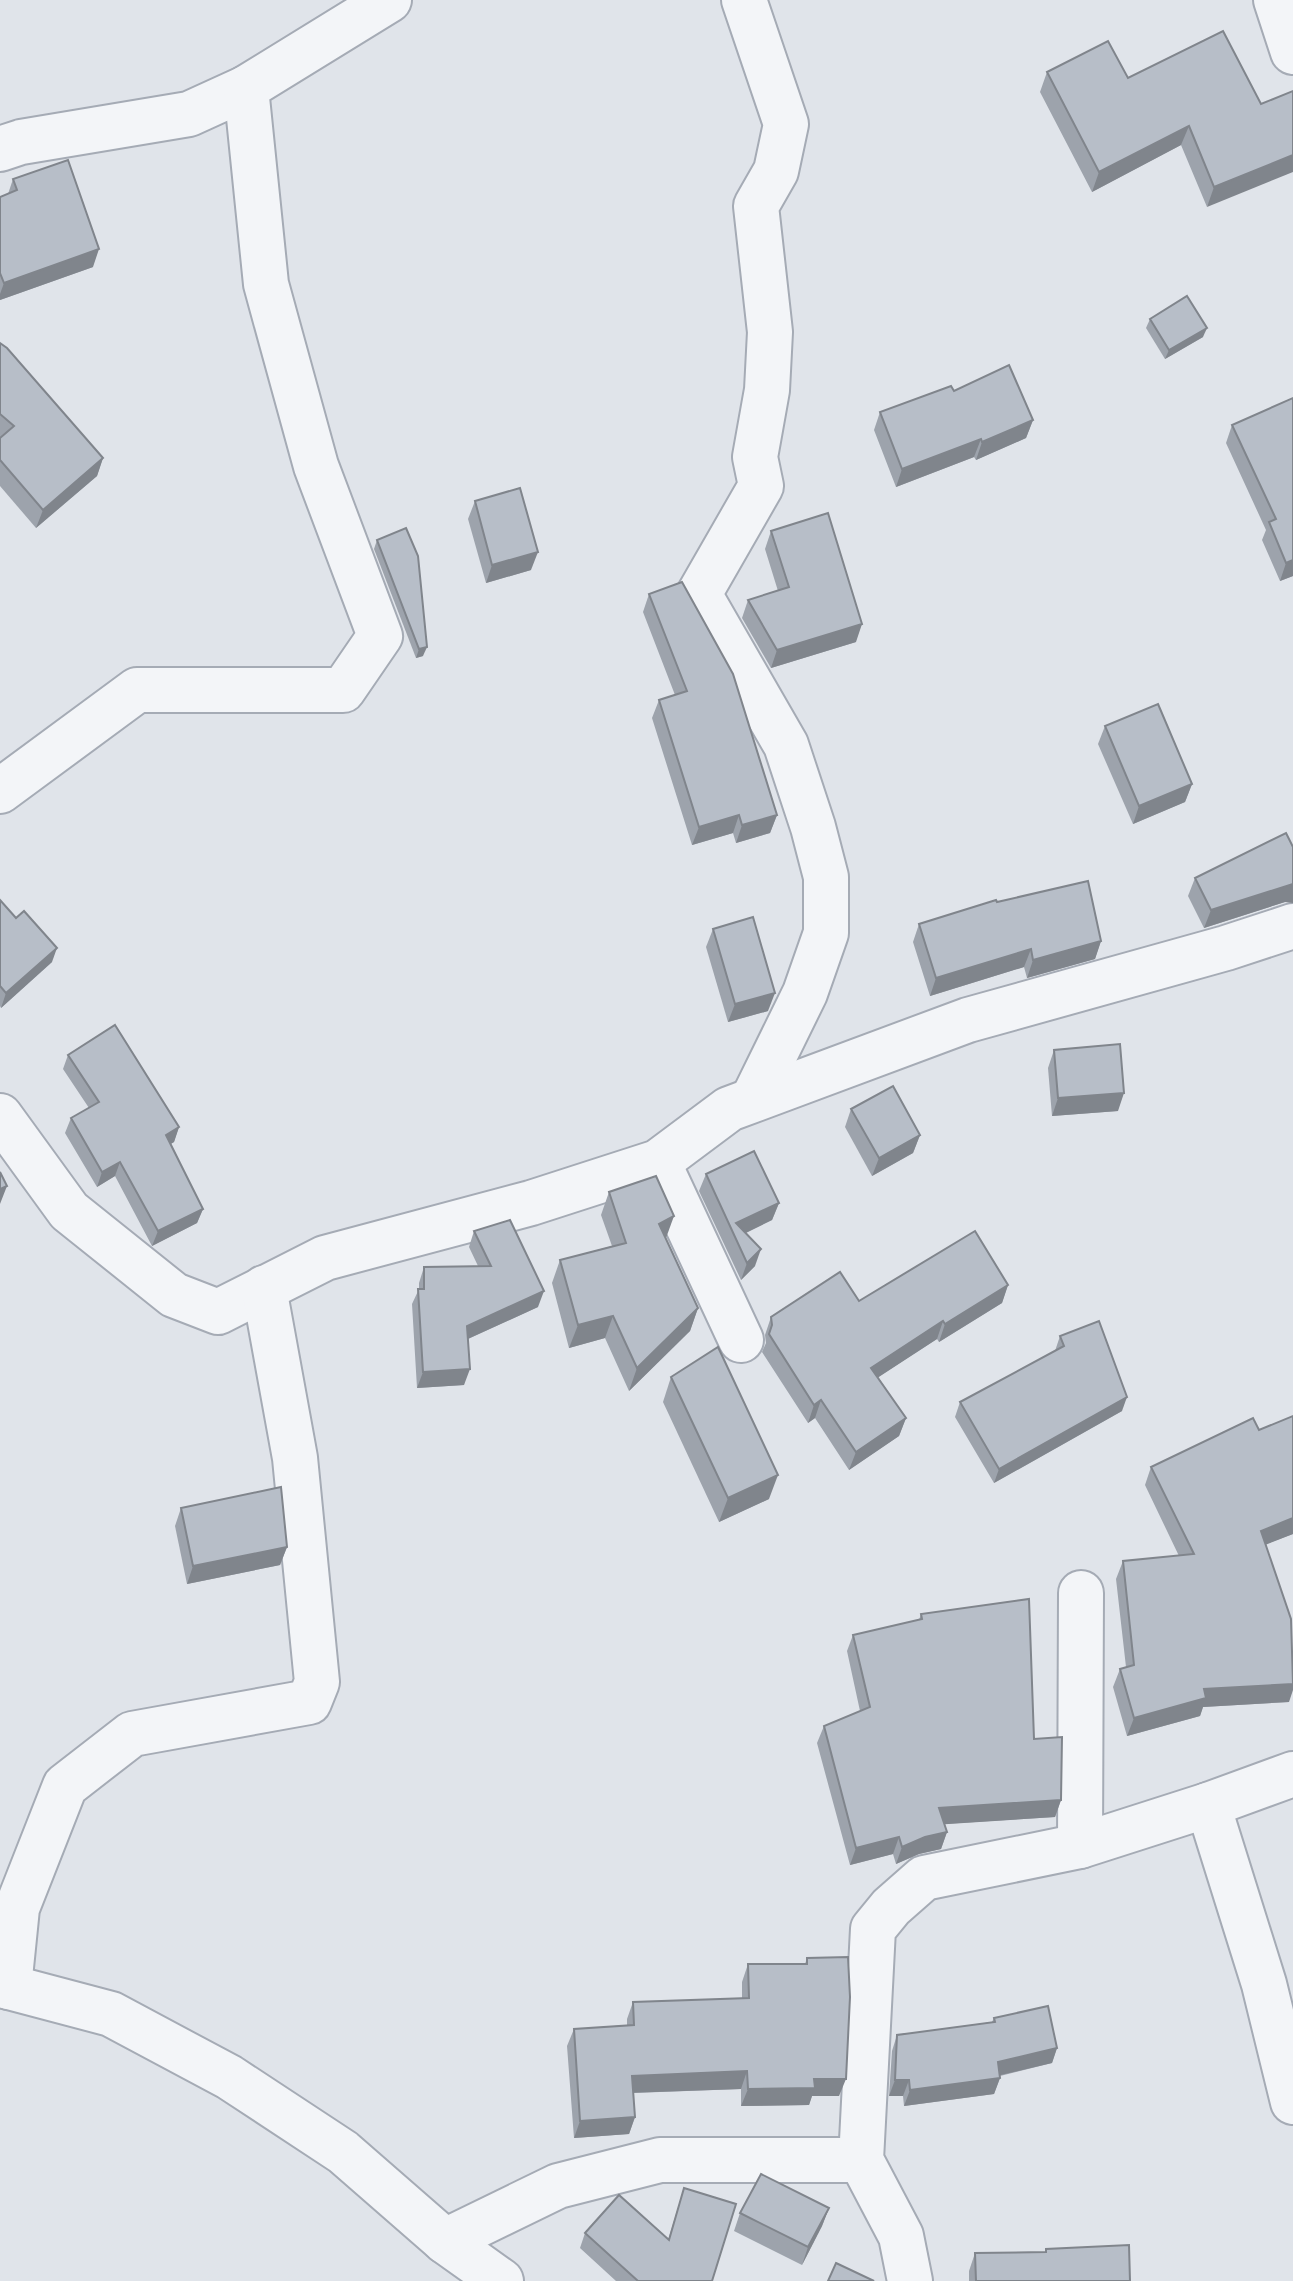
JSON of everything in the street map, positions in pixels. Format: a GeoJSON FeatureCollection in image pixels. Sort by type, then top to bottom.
{"type":"FeatureCollection","features":[{"type":"Feature","properties":{"kind":"street"},"geometry":{"type":"LineString","coordinates":[[0,149],[21,142],[189,114],[246,88],[389,0]]}},
{"type":"Feature","properties":{"kind":"street"},"geometry":{"type":"LineString","coordinates":[[744,0],[786,124],[776,171],[756,206],[770,332],[767,390],[755,457],[761,486],[699,594],[786,745],[826,877],[826,933],[805,993],[753,1099]]}},
{"type":"Feature","properties":{"kind":"street"},"geometry":{"type":"LineString","coordinates":[[1276,0],[1293,52]]}},
{"type":"Feature","properties":{"kind":"street"},"geometry":{"type":"LineString","coordinates":[[0,791],[137,690],[343,690],[380,636],[316,466],[266,284],[246,88]]}},
{"type":"Feature","properties":{"kind":"street"},"geometry":{"type":"LineString","coordinates":[[0,1116],[69,1211],[174,1295],[218,1312],[325,1258],[531,1203],[658,1162],[729,1109],[968,1020],[1226,948],[1293,926]]}},
{"type":"Feature","properties":{"kind":"street"},"geometry":{"type":"LineString","coordinates":[[658,1162],[741,1340]]}},
{"type":"Feature","properties":{"kind":"street"},"geometry":{"type":"LineString","coordinates":[[264,1288],[295,1458],[317,1682],[309,1702],[132,1734],[65,1786],[17,1908],[3,1983],[111,2014],[229,2077],[343,2152],[445,2241],[501,2281]]}},
{"type":"Feature","properties":{"kind":"street"},"geometry":{"type":"LineString","coordinates":[[1080,1846],[1081,1593]]}},
{"type":"Feature","properties":{"kind":"street"},"geometry":{"type":"LineString","coordinates":[[910,2281],[901,2236],[861,2160],[873,1929],[891,1907],[924,1878],[1080,1846],[1293,1774]]}},
{"type":"Feature","properties":{"kind":"street"},"geometry":{"type":"LineString","coordinates":[[1208,1805],[1264,1984],[1293,2102]]}},
{"type":"Feature","properties":{"kind":"street"},"geometry":{"type":"LineString","coordinates":[[445,2241],[558,2186],[660,2160],[861,2160]]}},
{"type":"Feature","properties":{"kind":"building"},"geometry":{"type":"Polygon","coordinates":[[[1223,31],[1261,104],[1293,91],[1293,155],[1214,187],[1189,126],[1099,172],[1047,72],[1108,41],[1128,78],[1223,31]]]}},
{"type":"Feature","properties":{"kind":"building"},"geometry":{"type":"Polygon","coordinates":[[[68,160],[99,249],[4,283],[0,273],[0,197],[17,190],[13,179],[68,160]]]}},
{"type":"Feature","properties":{"kind":"building"},"geometry":{"type":"Polygon","coordinates":[[[1187,296],[1207,328],[1169,350],[1150,319],[1187,296]]]}},
{"type":"Feature","properties":{"kind":"building"},"geometry":{"type":"Polygon","coordinates":[[[0,343],[103,458],[43,510],[0,460],[0,438],[14,426],[0,414],[0,343]]]}},
{"type":"Feature","properties":{"kind":"building"},"geometry":{"type":"Polygon","coordinates":[[[1009,365],[1033,420],[982,442],[981,439],[902,469],[880,412],[951,386],[954,391],[1009,365]]]}},
{"type":"Feature","properties":{"kind":"building"},"geometry":{"type":"Polygon","coordinates":[[[1293,398],[1293,560],[1286,563],[1269,522],[1276,519],[1232,425],[1293,398]]]}},
{"type":"Feature","properties":{"kind":"building"},"geometry":{"type":"Polygon","coordinates":[[[520,488],[538,552],[492,565],[475,501],[520,488]]]}},
{"type":"Feature","properties":{"kind":"building"},"geometry":{"type":"Polygon","coordinates":[[[828,513],[862,624],[777,650],[748,600],[789,587],[771,531],[828,513]]]}},
{"type":"Feature","properties":{"kind":"building"},"geometry":{"type":"Polygon","coordinates":[[[406,528],[418,556],[427,647],[419,649],[377,540],[406,528]]]}},
{"type":"Feature","properties":{"kind":"building"},"geometry":{"type":"Polygon","coordinates":[[[682,582],[733,674],[777,815],[742,825],[739,815],[699,827],[659,700],[687,691],[649,594],[682,582]]]}},
{"type":"Feature","properties":{"kind":"building"},"geometry":{"type":"Polygon","coordinates":[[[1158,704],[1192,784],[1139,806],[1105,726],[1158,704]]]}},
{"type":"Feature","properties":{"kind":"building"},"geometry":{"type":"Polygon","coordinates":[[[1286,833],[1293,847],[1293,884],[1211,910],[1195,878],[1286,833]]]}},
{"type":"Feature","properties":{"kind":"building"},"geometry":{"type":"Polygon","coordinates":[[[1088,881],[1101,941],[1033,960],[1031,949],[936,978],[919,924],[996,900],[1088,881]]]}},
{"type":"Feature","properties":{"kind":"building"},"geometry":{"type":"Polygon","coordinates":[[[0,900],[16,918],[24,911],[57,948],[6,993],[0,986],[0,900]]]}},
{"type":"Feature","properties":{"kind":"building"},"geometry":{"type":"Polygon","coordinates":[[[753,917],[775,993],[735,1004],[713,929],[753,917]]]}},
{"type":"Feature","properties":{"kind":"building"},"geometry":{"type":"Polygon","coordinates":[[[115,1025],[179,1127],[166,1135],[203,1209],[158,1231],[120,1162],[102,1172],[71,1118],[99,1102],[68,1055],[115,1025]]]}},
{"type":"Feature","properties":{"kind":"building"},"geometry":{"type":"Polygon","coordinates":[[[1120,1044],[1124,1093],[1058,1098],[1054,1050],[1120,1044]]]}},
{"type":"Feature","properties":{"kind":"building"},"geometry":{"type":"Polygon","coordinates":[[[893,1086],[920,1135],[879,1158],[851,1109],[893,1086]]]}},
{"type":"Feature","properties":{"kind":"building"},"geometry":{"type":"Polygon","coordinates":[[[754,1151],[779,1203],[736,1223],[761,1249],[747,1263],[706,1174],[754,1151]]]}},
{"type":"Feature","properties":{"kind":"building"},"geometry":{"type":"Polygon","coordinates":[[[0,1172],[7,1186],[0,1189],[0,1172]]]}},
{"type":"Feature","properties":{"kind":"building"},"geometry":{"type":"Polygon","coordinates":[[[656,1176],[674,1216],[659,1224],[698,1308],[637,1368],[613,1316],[578,1325],[560,1260],[626,1243],[609,1192],[656,1176]]]}},
{"type":"Feature","properties":{"kind":"building"},"geometry":{"type":"Polygon","coordinates":[[[510,1220],[544,1291],[467,1326],[470,1369],[423,1372],[418,1289],[424,1289],[424,1267],[491,1266],[474,1231],[510,1220]]]}},
{"type":"Feature","properties":{"kind":"building"},"geometry":{"type":"Polygon","coordinates":[[[975,1231],[1008,1285],[945,1324],[943,1321],[871,1368],[906,1418],[856,1452],[821,1400],[814,1405],[769,1334],[771,1317],[840,1272],[859,1301],[975,1231]]]}},
{"type":"Feature","properties":{"kind":"building"},"geometry":{"type":"Polygon","coordinates":[[[1099,1321],[1127,1397],[999,1469],[960,1402],[1064,1346],[1060,1336],[1099,1321]]]}},
{"type":"Feature","properties":{"kind":"building"},"geometry":{"type":"Polygon","coordinates":[[[718,1347],[778,1475],[728,1498],[671,1377],[718,1347]]]}},
{"type":"Feature","properties":{"kind":"building"},"geometry":{"type":"Polygon","coordinates":[[[1293,1416],[1293,1518],[1261,1531],[1291,1619],[1293,1684],[1204,1689],[1206,1698],[1134,1718],[1120,1669],[1134,1665],[1123,1561],[1194,1554],[1151,1467],[1253,1418],[1259,1430],[1293,1416]]]}},
{"type":"Feature","properties":{"kind":"building"},"geometry":{"type":"Polygon","coordinates":[[[281,1487],[287,1547],[193,1566],[181,1508],[281,1487]]]}},
{"type":"Feature","properties":{"kind":"building"},"geometry":{"type":"Polygon","coordinates":[[[1029,1599],[1034,1739],[1062,1737],[1061,1800],[939,1808],[947,1832],[902,1847],[899,1837],[856,1848],[824,1726],[870,1707],[853,1635],[922,1619],[921,1614],[1029,1599]]]}},
{"type":"Feature","properties":{"kind":"building"},"geometry":{"type":"Polygon","coordinates":[[[848,1957],[850,1997],[846,2079],[814,2079],[815,2088],[748,2089],[747,2071],[632,2076],[635,2117],[580,2121],[574,2029],[634,2025],[633,2002],[749,1998],[748,1964],[807,1964],[807,1958],[848,1957]]]}},
{"type":"Feature","properties":{"kind":"building"},"geometry":{"type":"Polygon","coordinates":[[[1048,2006],[1057,2048],[998,2062],[1000,2078],[910,2090],[909,2080],[895,2080],[897,2035],[995,2022],[994,2018],[1048,2006]]]}},
{"type":"Feature","properties":{"kind":"building"},"geometry":{"type":"Polygon","coordinates":[[[761,2174],[829,2208],[808,2247],[740,2213],[761,2174]]]}},
{"type":"Feature","properties":{"kind":"building"},"geometry":{"type":"Polygon","coordinates":[[[684,2188],[736,2204],[712,2281],[638,2281],[585,2233],[619,2195],[669,2240],[684,2188]]]}},
{"type":"Feature","properties":{"kind":"building"},"geometry":{"type":"Polygon","coordinates":[[[1129,2245],[1130,2281],[976,2281],[975,2253],[1046,2252],[1046,2249],[1129,2245]]]}},
{"type":"Feature","properties":{"kind":"building"},"geometry":{"type":"Polygon","coordinates":[[[836,2263],[874,2281],[828,2281],[836,2263]]]}}]}
